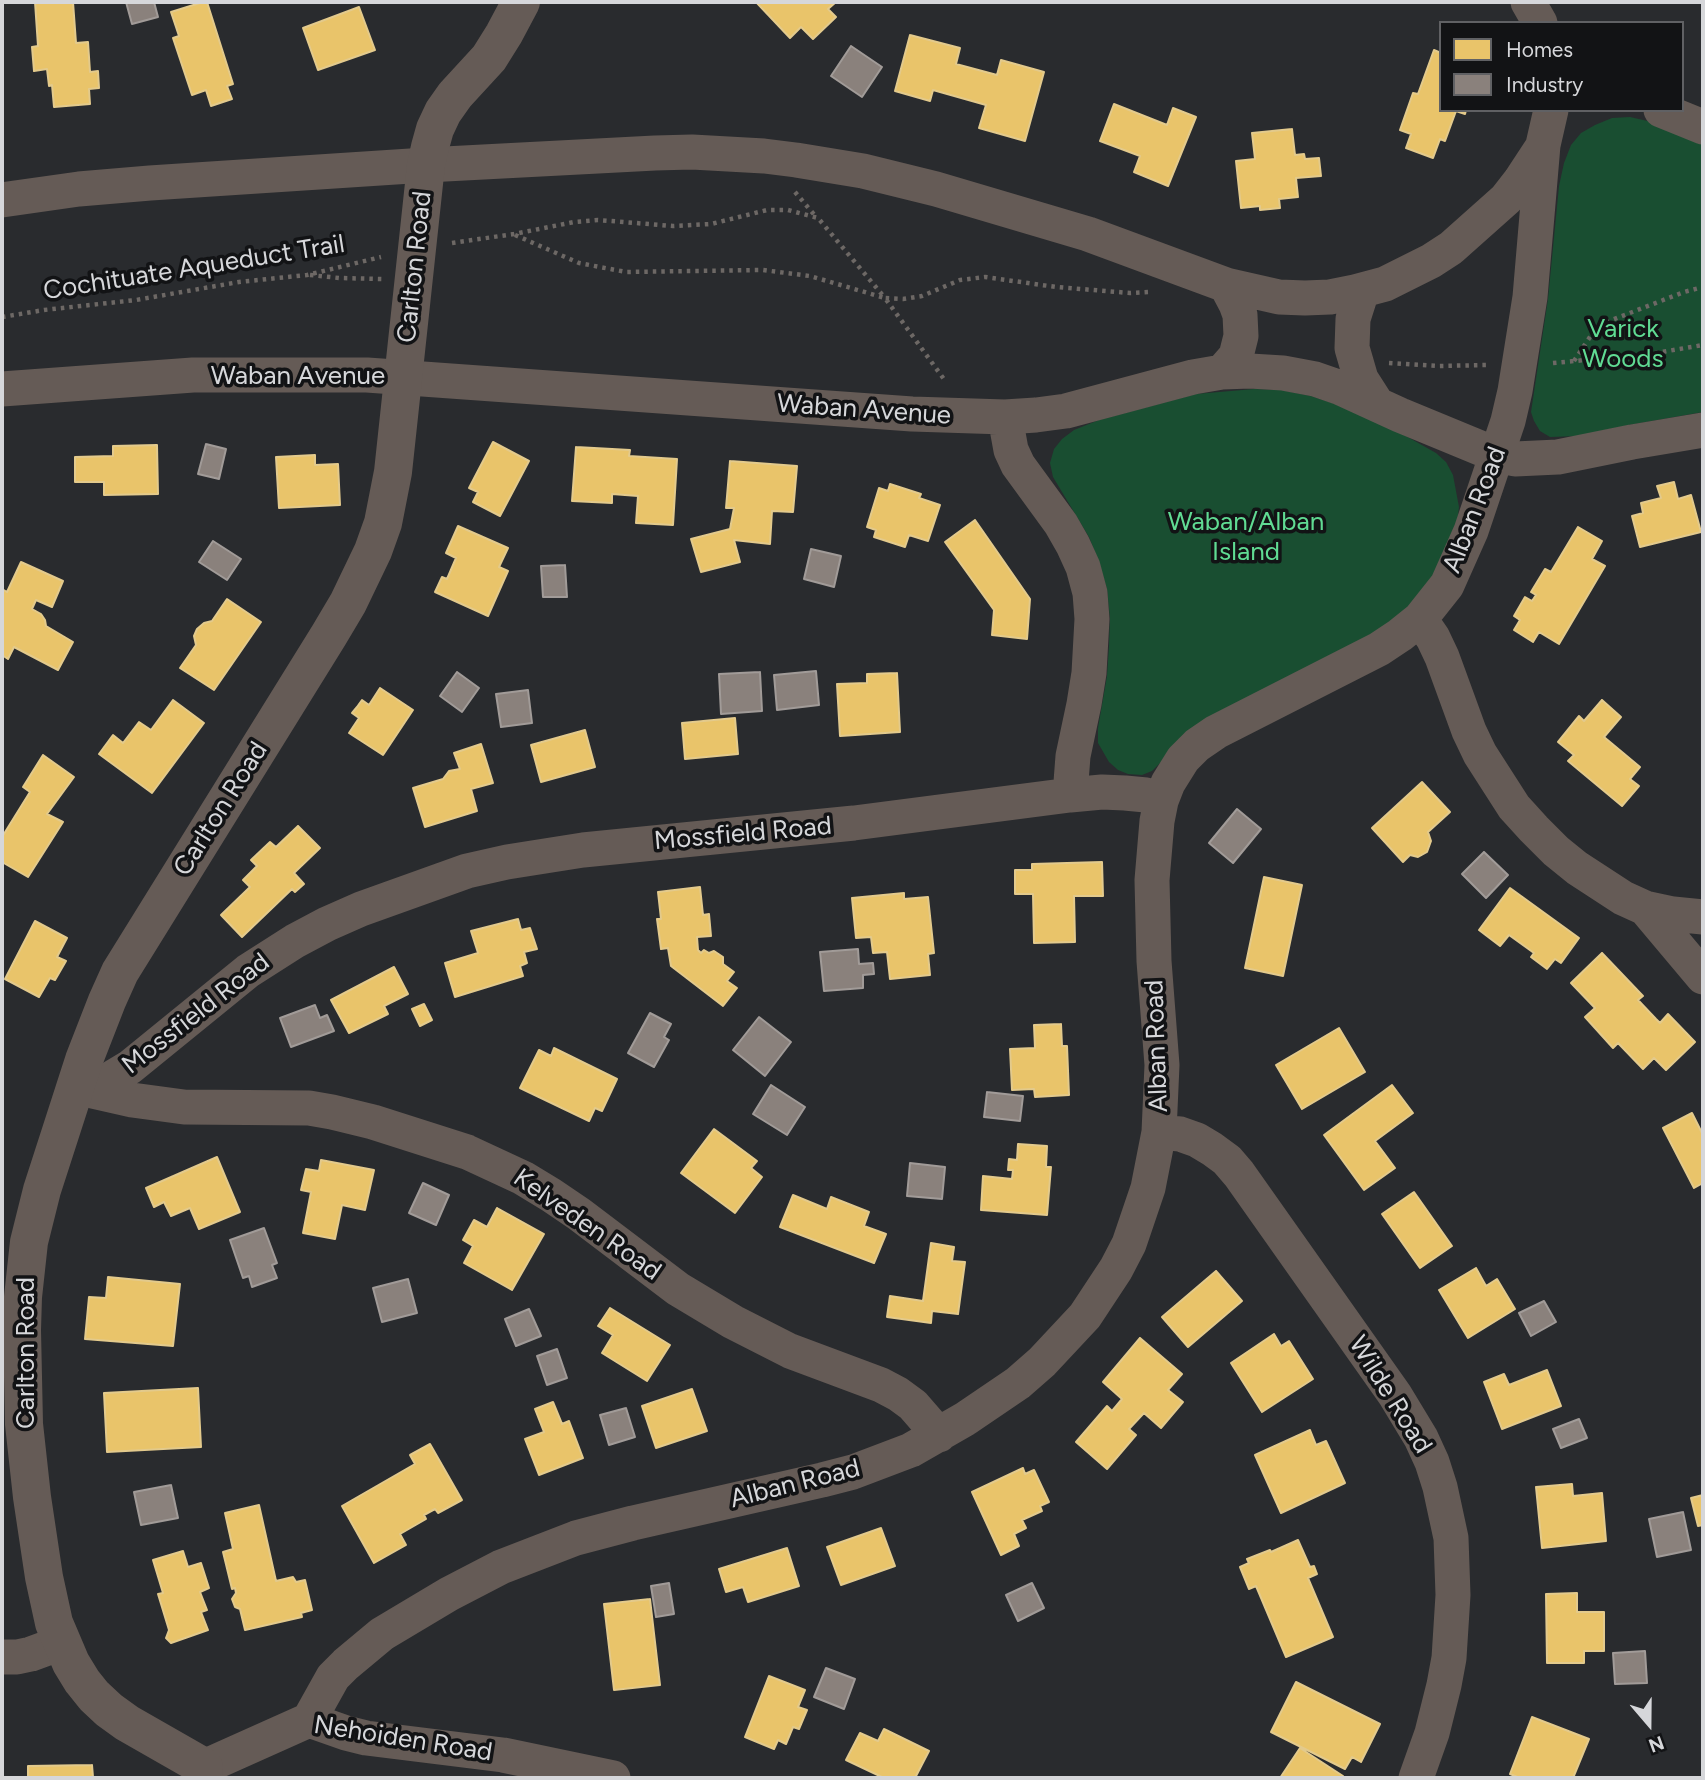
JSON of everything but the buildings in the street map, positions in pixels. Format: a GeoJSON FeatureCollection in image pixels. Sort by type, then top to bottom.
{"type":"FeatureCollection","features":[{"type":"Feature","properties":{"kind":"street","name":"Carlton Road"},"geometry":{"type":"LineString","coordinates":[[61,1643],[44,1577],[24,1424],[22,1330],[26,1266],[42,1189],[75,1087],[120,972],[329,635],[362,577],[383,523],[390,493],[426,165],[435,129],[455,95],[488,58],[521,2]]}},
{"type":"Feature","properties":{"kind":"street"},"geometry":{"type":"LineString","coordinates":[[1528,2],[1539,21]]}},
{"type":"Feature","properties":{"kind":"street","name":"Alban Road"},"geometry":{"type":"LineString","coordinates":[[309,1720],[332,1677],[362,1649],[427,1606],[501,1567],[552,1546],[602,1530],[853,1472],[911,1450],[939,1435],[1018,1383],[1042,1362],[1085,1316],[1129,1244],[1148,1188],[1159,1132],[1162,1065],[1154,961],[1152,880],[1161,801],[1168,783],[1183,759],[1197,745],[1216,732],[1379,649],[1420,619],[1447,585],[1471,531],[1515,391],[1534,260],[1543,145],[1551,112]]}},
{"type":"Feature","properties":{"kind":"street"},"geometry":{"type":"LineString","coordinates":[[1666,112],[1703,127]]}},
{"type":"Feature","properties":{"kind":"street"},"geometry":{"type":"LineString","coordinates":[[2,200],[79,189],[158,182],[426,165],[655,153],[732,154],[796,159],[899,179],[1009,209],[1125,246],[1226,285],[1279,297],[1305,298],[1330,297],[1385,284],[1451,248],[1506,199],[1543,145]]}},
{"type":"Feature","properties":{"kind":"street"},"geometry":{"type":"LineString","coordinates":[[1222,372],[1236,356],[1241,336],[1240,315],[1226,285]]}},
{"type":"Feature","properties":{"kind":"street"},"geometry":{"type":"LineString","coordinates":[[1366,289],[1360,297],[1353,319],[1352,348],[1361,379],[1377,404]]}},
{"type":"Feature","properties":{"kind":"street","name":"Waban Avenue"},"geometry":{"type":"LineString","coordinates":[[2,388],[193,375],[404,376],[912,414],[988,417],[1066,411],[1163,384],[1222,372],[1251,371],[1299,375],[1341,388],[1496,455],[1516,459],[1558,457],[1703,430]]}},
{"type":"Feature","properties":{"kind":"street"},"geometry":{"type":"LineString","coordinates":[[988,417],[1028,481],[1061,524],[1083,567],[1090,593],[1092,619],[1089,673],[1073,756],[1070,794]]}},
{"type":"Feature","properties":{"kind":"street"},"geometry":{"type":"LineString","coordinates":[[1420,619],[1442,657],[1480,754],[1514,807],[1577,868],[1623,898],[1646,908],[1703,917]]}},
{"type":"Feature","properties":{"kind":"street","name":"Mossfield Road"},"geometry":{"type":"LineString","coordinates":[[75,1087],[92,1086],[130,1068],[248,971],[295,941],[361,909],[467,871],[583,850],[865,822],[1070,794],[1125,793],[1146,795],[1161,801]]}},
{"type":"Feature","properties":{"kind":"street"},"geometry":{"type":"LineString","coordinates":[[1646,908],[1703,976]]}},
{"type":"Feature","properties":{"kind":"street","name":"Kelveden Road"},"geometry":{"type":"LineString","coordinates":[[75,1087],[132,1100],[184,1107],[309,1108],[373,1122],[467,1152],[523,1178],[551,1195],[678,1289],[733,1322],[790,1351],[862,1377],[898,1394],[914,1405],[939,1435]]}},
{"type":"Feature","properties":{"kind":"street","name":"Wilde Road"},"geometry":{"type":"LineString","coordinates":[[1159,1132],[1197,1140],[1227,1160],[1239,1174],[1395,1395],[1421,1437],[1432,1462],[1451,1538],[1453,1595],[1449,1658],[1444,1685],[1432,1733],[1416,1778]]}},
{"type":"Feature","properties":{"kind":"street"},"geometry":{"type":"LineString","coordinates":[[2,1657],[31,1654],[61,1643]]}},
{"type":"Feature","properties":{"kind":"street","name":"Nehoiden Road"},"geometry":{"type":"LineString","coordinates":[[61,1643],[82,1681],[109,1710],[204,1772],[309,1720],[366,1738],[503,1755],[613,1778]]}},
{"type":"Feature","properties":{"kind":"path","name":"Cochituate Aqueduct Trail"},"geometry":{"type":"LineString","coordinates":[[2,317],[136,300],[239,282],[307,275],[417,248],[574,222],[598,220],[673,226],[710,224],[767,210],[788,210],[818,218],[988,417]]}},
{"type":"Feature","properties":{"kind":"path"},"geometry":{"type":"LineString","coordinates":[[514,234],[579,263],[626,272],[764,270],[810,276],[885,298],[922,296],[960,280],[985,277],[1056,288],[1130,293],[1158,291]]}},
{"type":"Feature","properties":{"kind":"path"},"geometry":{"type":"LineString","coordinates":[[307,275],[385,279]]}},
{"type":"Feature","properties":{"kind":"path"},"geometry":{"type":"LineString","coordinates":[[1573,361],[1594,331],[1604,323],[1703,287]]}},
{"type":"Feature","properties":{"kind":"green space","name":"Varick Woods"},"geometry":{"type":"Polygon","coordinates":[[[1630,117],[1652,122],[1703,144],[1703,412],[1578,436],[1550,437],[1540,431],[1531,412],[1564,163],[1571,145],[1581,133],[1612,118],[1630,117]]]}},
{"type":"Feature","properties":{"kind":"green space","name":"Waban/Alban Island"},"geometry":{"type":"Polygon","coordinates":[[[1254,389],[1281,390],[1335,404],[1397,431],[1436,453],[1446,462],[1453,475],[1459,507],[1457,523],[1435,578],[1392,624],[1160,763],[1152,771],[1142,775],[1128,774],[1109,762],[1098,743],[1109,646],[1107,589],[1089,537],[1053,477],[1050,463],[1054,449],[1074,430],[1099,420],[1196,394],[1254,389]]]}}]}
